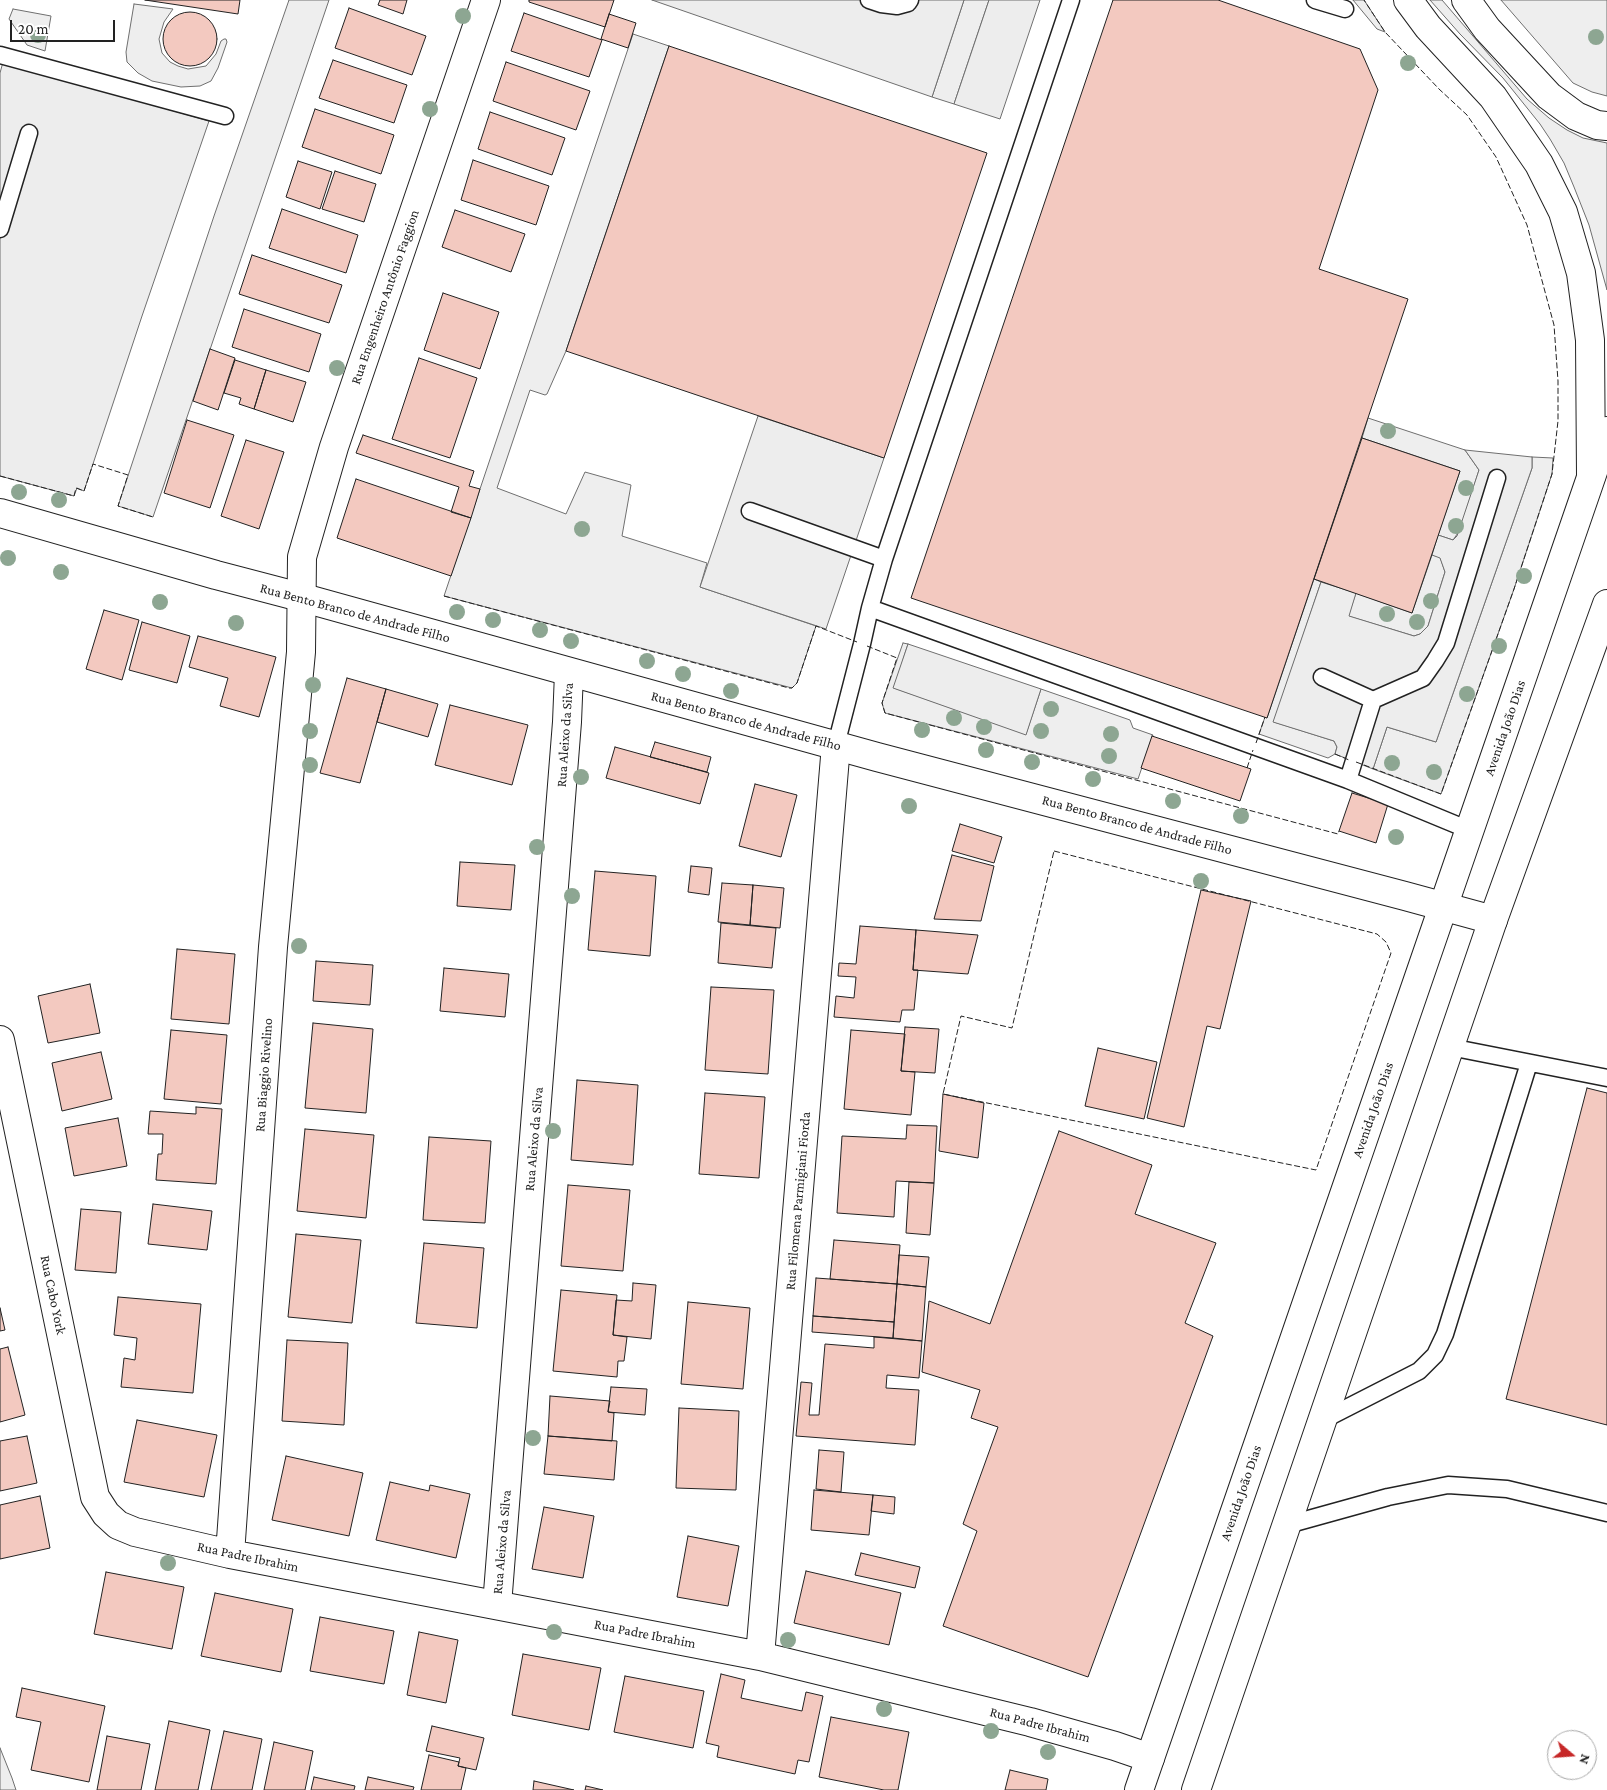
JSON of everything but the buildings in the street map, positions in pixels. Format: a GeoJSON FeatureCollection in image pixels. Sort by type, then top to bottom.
{"type":"FeatureCollection","features":[{"type":"Feature","properties":{"kind":"main road","name":"Rua Engenheiro Antônio Faggion"},"geometry":{"type":"LineString","coordinates":[[300,597],[302,558],[334,447],[486,0]]}},
{"type":"Feature","properties":{"kind":"main road"},"geometry":{"type":"LineString","coordinates":[[1408,0],[1428,27],[1493,98],[1539,164],[1563,212],[1581,274],[1590,340],[1591,476]]}},
{"type":"Feature","properties":{"kind":"main road"},"geometry":{"type":"LineString","coordinates":[[1466,0],[1487,29],[1549,96],[1576,116],[1597,125],[1607,126]]}},
{"type":"Feature","properties":{"kind":"main road","name":"Avenida João Dias"},"geometry":{"type":"LineString","coordinates":[[1139,1790],[1607,431]]}},
{"type":"Feature","properties":{"kind":"main road","name":"Rua Bento Branco de Andrade Filho"},"geometry":{"type":"LineString","coordinates":[[0,514],[836,745],[1493,920]]}},
{"type":"Feature","properties":{"kind":"main road","name":"Rua Biaggio Rivelino"},"geometry":{"type":"LineString","coordinates":[[230,1554],[273,947],[301,652],[300,597]]}},
{"type":"Feature","properties":{"kind":"main road"},"geometry":{"type":"LineString","coordinates":[[1196,1790],[1493,920],[1607,604]]}},
{"type":"Feature","properties":{"kind":"main road","name":"Rua Aleixo da Silva"},"geometry":{"type":"LineString","coordinates":[[497,1605],[569,672]]}},
{"type":"Feature","properties":{"kind":"main road","name":"Rua Filomena Parmigiani Fiorda"},"geometry":{"type":"LineString","coordinates":[[760,1656],[836,745]]}},
{"type":"Feature","properties":{"kind":"main road","name":"Rua Cabo York"},"geometry":{"type":"LineString","coordinates":[[0,1040],[95,1497],[106,1514],[118,1525],[135,1532]]}},
{"type":"Feature","properties":{"kind":"main road","name":"Rua Padre Ibrahim"},"geometry":{"type":"LineString","coordinates":[[135,1532],[230,1554],[760,1656],[1030,1722],[1150,1758]]}},
{"type":"Feature","properties":{"kind":"lane"},"geometry":{"type":"LineString","coordinates":[[869,0],[897,6],[908,3],[910,0]]}},
{"type":"Feature","properties":{"kind":"lane"},"geometry":{"type":"LineString","coordinates":[[836,745],[884,559],[1071,0]]}},
{"type":"Feature","properties":{"kind":"lane"},"geometry":{"type":"LineString","coordinates":[[1315,0],[1345,9]]}},
{"type":"Feature","properties":{"kind":"lane"},"geometry":{"type":"LineString","coordinates":[[0,55],[225,116]]}},
{"type":"Feature","properties":{"kind":"lane"},"geometry":{"type":"LineString","coordinates":[[0,229],[29,134]]}},
{"type":"Feature","properties":{"kind":"lane"},"geometry":{"type":"LineString","coordinates":[[1322,677],[1373,700],[1423,678],[1446,643],[1497,478]]}},
{"type":"Feature","properties":{"kind":"lane"},"geometry":{"type":"LineString","coordinates":[[750,511],[884,559]]}},
{"type":"Feature","properties":{"kind":"lane"},"geometry":{"type":"LineString","coordinates":[[870,608],[1348,780],[1469,830]]}},
{"type":"Feature","properties":{"kind":"lane"},"geometry":{"type":"LineString","coordinates":[[1348,780],[1373,700]]}},
{"type":"Feature","properties":{"kind":"lane"},"geometry":{"type":"LineString","coordinates":[[1450,1047],[1607,1078]]}},
{"type":"Feature","properties":{"kind":"lane"},"geometry":{"type":"LineString","coordinates":[[1323,1420],[1419,1371],[1435,1355],[1445,1334],[1529,1063]]}},
{"type":"Feature","properties":{"kind":"lane"},"geometry":{"type":"LineString","coordinates":[[1287,1525],[1388,1497],[1448,1486],[1507,1489],[1607,1513]]}},
{"type":"Feature","properties":{"kind":"shaded area"},"geometry":{"type":"Polygon","coordinates":[[[289,0],[329,0],[153,517],[118,506],[214,216],[289,0]]]}},
{"type":"Feature","properties":{"kind":"shaded area"},"geometry":{"type":"Polygon","coordinates":[[[652,0],[964,0],[932,97],[652,0]]]}},
{"type":"Feature","properties":{"kind":"shaded area"},"geometry":{"type":"Polygon","coordinates":[[[964,0],[989,0],[954,104],[932,97],[964,0]]]}},
{"type":"Feature","properties":{"kind":"shaded area"},"geometry":{"type":"Polygon","coordinates":[[[989,0],[1040,0],[1000,119],[954,104],[989,0]]]}},
{"type":"Feature","properties":{"kind":"shaded area"},"geometry":{"type":"Polygon","coordinates":[[[1353,0],[1364,0],[1385,32],[1377,29],[1353,0]]]}},
{"type":"Feature","properties":{"kind":"shaded area"},"geometry":{"type":"Polygon","coordinates":[[[1430,0],[1442,0],[1527,99],[1549,118],[1583,138],[1607,143],[1607,290],[1589,225],[1564,163],[1550,139],[1503,78],[1430,0]]]}},
{"type":"Feature","properties":{"kind":"shaded area"},"geometry":{"type":"Polygon","coordinates":[[[1501,0],[1607,0],[1607,96],[1592,92],[1573,83],[1501,0]]]}},
{"type":"Feature","properties":{"kind":"shaded area"},"geometry":{"type":"Polygon","coordinates":[[[134,4],[173,9],[164,22],[159,39],[162,53],[170,62],[178,66],[188,69],[206,66],[216,54],[221,41],[226,39],[227,42],[218,68],[211,81],[200,86],[181,87],[152,81],[138,73],[127,62],[126,52],[134,4]]]}},
{"type":"Feature","properties":{"kind":"shaded area"},"geometry":{"type":"Polygon","coordinates":[[[13,9],[51,16],[45,51],[27,45],[9,19],[13,9]]]}},
{"type":"Feature","properties":{"kind":"shaded area"},"geometry":{"type":"Polygon","coordinates":[[[633,34],[669,46],[566,351],[547,394],[530,390],[497,488],[566,514],[585,472],[631,485],[622,536],[707,563],[700,587],[816,626],[797,683],[792,688],[444,596],[633,34]]]}},
{"type":"Feature","properties":{"kind":"shaded area"},"geometry":{"type":"Polygon","coordinates":[[[3,62],[209,121],[84,491],[77,488],[74,496],[0,476],[0,73],[3,62]]]}},
{"type":"Feature","properties":{"kind":"shaded area"},"geometry":{"type":"Polygon","coordinates":[[[758,416],[884,458],[826,629],[700,587],[758,416]]]}},
{"type":"Feature","properties":{"kind":"shaded area"},"geometry":{"type":"Polygon","coordinates":[[[1368,418],[1465,450],[1479,470],[1460,530],[1453,540],[1438,535],[1460,471],[1362,438],[1368,418]]]}},
{"type":"Feature","properties":{"kind":"shaded area"},"geometry":{"type":"Polygon","coordinates":[[[1465,450],[1532,457],[1532,468],[1436,742],[1387,727],[1373,769],[1335,754],[1337,747],[1334,741],[1273,722],[1321,582],[1356,593],[1349,616],[1414,636],[1420,634],[1428,626],[1445,572],[1440,558],[1432,555],[1438,535],[1453,540],[1457,536],[1479,470],[1465,450]]]}},
{"type":"Feature","properties":{"kind":"shaded area"},"geometry":{"type":"Polygon","coordinates":[[[1532,457],[1553,458],[1552,474],[1514,589],[1441,794],[1373,769],[1387,727],[1436,742],[1532,468],[1532,457]]]}},
{"type":"Feature","properties":{"kind":"shaded area"},"geometry":{"type":"Polygon","coordinates":[[[1432,555],[1440,557],[1445,572],[1428,626],[1420,634],[1414,636],[1348,616],[1356,593],[1412,613],[1432,555]]]}},
{"type":"Feature","properties":{"kind":"shaded area"},"geometry":{"type":"Polygon","coordinates":[[[1314,579],[1321,582],[1274,722],[1334,741],[1337,747],[1335,754],[1328,758],[1259,734],[1265,717],[1267,718],[1314,579]]]}},
{"type":"Feature","properties":{"kind":"shaded area"},"geometry":{"type":"Polygon","coordinates":[[[903,643],[908,644],[894,688],[1026,734],[1041,689],[1130,720],[1133,728],[1153,735],[1138,779],[885,713],[882,703],[903,643]]]}},
{"type":"Feature","properties":{"kind":"shaded area"},"geometry":{"type":"Polygon","coordinates":[[[908,644],[1041,689],[1026,735],[893,688],[908,644]]]}},
{"type":"Feature","properties":{"kind":"shaded area"},"geometry":{"type":"Polygon","coordinates":[[[0,1748],[12,1778],[16,1790],[0,1790],[0,1748]]]}},
{"type":"Feature","properties":{"kind":"fence"},"geometry":{"type":"LineString","coordinates":[[1356,762],[1441,794],[1514,589],[1552,474],[1558,421],[1558,381],[1554,325],[1527,225],[1496,157],[1467,115],[1439,89],[1385,32],[1364,0]]}},
{"type":"Feature","properties":{"kind":"fence"},"geometry":{"type":"LineString","coordinates":[[0,476],[74,496],[76,488],[84,491],[93,464],[128,475],[118,506],[153,517]]}},
{"type":"Feature","properties":{"kind":"fence"},"geometry":{"type":"LineString","coordinates":[[444,596],[789,688],[792,688],[797,683],[816,626],[857,642]]}},
{"type":"Feature","properties":{"kind":"fence"},"geometry":{"type":"LineString","coordinates":[[867,646],[897,658],[882,703],[885,713],[1338,834],[1339,831]]}},
{"type":"Feature","properties":{"kind":"fence"},"geometry":{"type":"LineString","coordinates":[[1256,743],[1265,717]]}},
{"type":"Feature","properties":{"kind":"fence"},"geometry":{"type":"LineString","coordinates":[[1247,768],[1253,750]]}},
{"type":"Feature","properties":{"kind":"fence"},"geometry":{"type":"LineString","coordinates":[[1335,754],[1349,760]]}},
{"type":"Feature","properties":{"kind":"fence"},"geometry":{"type":"LineString","coordinates":[[1054,851],[1377,934],[1386,942],[1391,953],[1316,1170],[943,1094],[961,1016],[1012,1028],[1054,851]]}}]}
